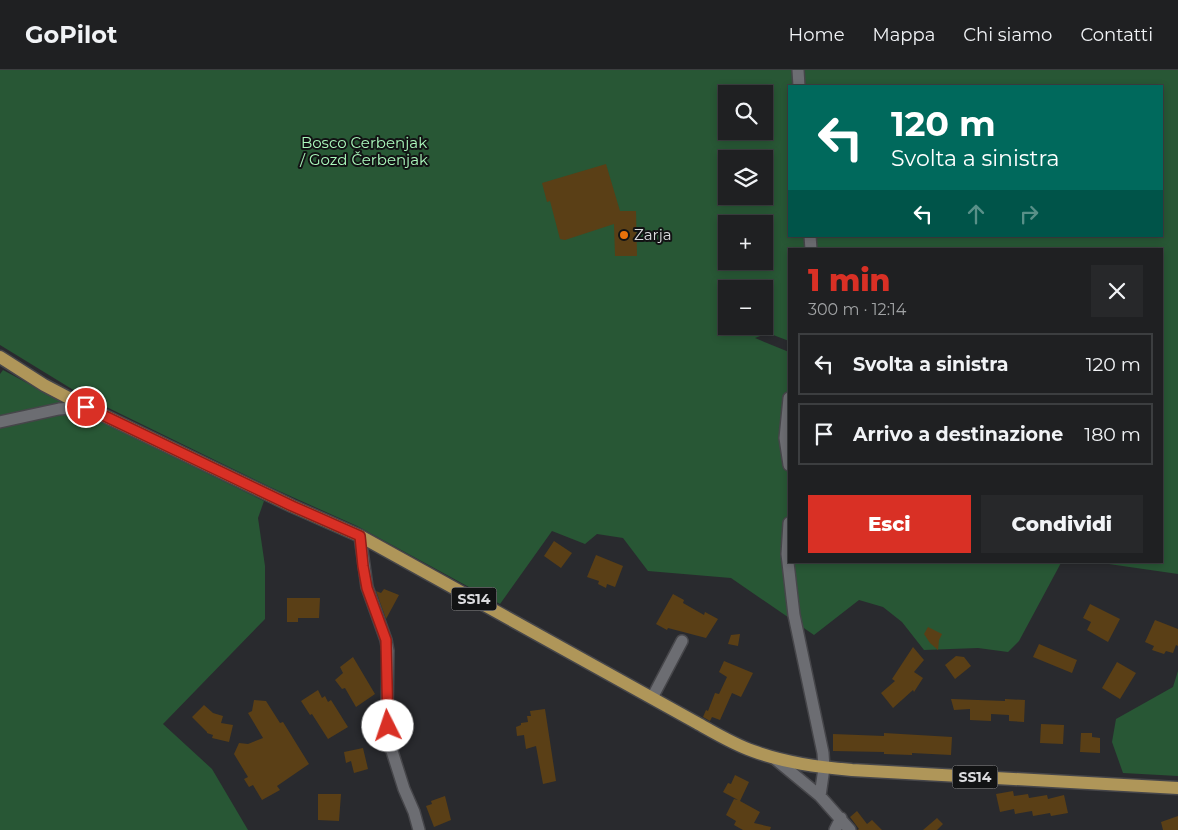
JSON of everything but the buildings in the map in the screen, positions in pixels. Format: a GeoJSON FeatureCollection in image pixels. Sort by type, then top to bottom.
{"type":"FeatureCollection","features":[{"type":"Feature","properties":{"kind":"main road","name":"SS14"},"geometry":{"type":"LineString","coordinates":[[0,357],[44,385],[86,407],[292,506],[360,536],[720,736],[752,751],[774,758],[824,768],[1178,788]]}},
{"type":"Feature","properties":{"kind":"street"},"geometry":{"type":"LineString","coordinates":[[798,70],[799,85]]}},
{"type":"Feature","properties":{"kind":"street"},"geometry":{"type":"LineString","coordinates":[[0,422],[59,408],[86,407]]}},
{"type":"Feature","properties":{"kind":"street"},"geometry":{"type":"LineString","coordinates":[[788,408],[785,438],[788,458]]}},
{"type":"Feature","properties":{"kind":"street"},"geometry":{"type":"LineString","coordinates":[[360,536],[367,588],[386,640],[388,651],[387,710],[391,748],[419,830]]}},
{"type":"Feature","properties":{"kind":"street"},"geometry":{"type":"LineString","coordinates":[[788,538],[788,561]]}},
{"type":"Feature","properties":{"kind":"street"},"geometry":{"type":"LineString","coordinates":[[788,563],[800,649],[823,753],[824,768],[820,796]]}},
{"type":"Feature","properties":{"kind":"street"},"geometry":{"type":"LineString","coordinates":[[652,698],[682,641]]}},
{"type":"Feature","properties":{"kind":"street"},"geometry":{"type":"LineString","coordinates":[[774,758],[820,796],[850,830]]}},
{"type":"Feature","properties":{"kind":"street"},"geometry":{"type":"LineString","coordinates":[[835,830],[841,818]]}},
{"type":"Feature","properties":{"kind":"green space","name":"Bosco Cerbenjak / Gozd Čerbenjak"},"geometry":{"type":"Polygon","coordinates":[[[0,70],[794,70],[794,85],[788,85],[788,237],[807,237],[807,248],[788,248],[788,341],[773,335],[773,280],[718,280],[718,335],[763,335],[755,338],[788,352],[788,563],[1061,563],[1019,641],[1008,652],[978,648],[924,650],[902,622],[883,607],[859,600],[814,635],[731,578],[648,571],[623,538],[597,534],[585,544],[552,531],[500,604],[357,526],[270,487],[80,394],[0,345],[0,70]]]}},
{"type":"Feature","properties":{"kind":"green space"},"geometry":{"type":"Polygon","coordinates":[[[804,70],[1178,70],[1178,574],[1102,563],[1163,563],[1163,248],[816,248],[815,237],[1163,237],[1163,85],[805,85],[804,70]]]}},
{"type":"Feature","properties":{"kind":"green space"},"geometry":{"type":"Polygon","coordinates":[[[3,370],[81,412],[264,501],[258,518],[265,566],[265,619],[163,724],[212,769],[248,830],[0,830],[0,374],[3,370]]]}},
{"type":"Feature","properties":{"kind":"green space"},"geometry":{"type":"Polygon","coordinates":[[[1178,671],[1178,776],[1123,773],[1112,742],[1116,719],[1173,687],[1178,671]]]}},
{"type":"Feature","properties":{"kind":"place","name":"Zarja"},"geometry":{"type":"Point","coordinates":[624,235]}},
{"type":"Feature","properties":{"kind":"route"},"geometry":{"type":"LineString","coordinates":[[86,407],[292,506],[360,536],[367,588],[386,640],[388,651],[386,692],[388,726]]}}]}
